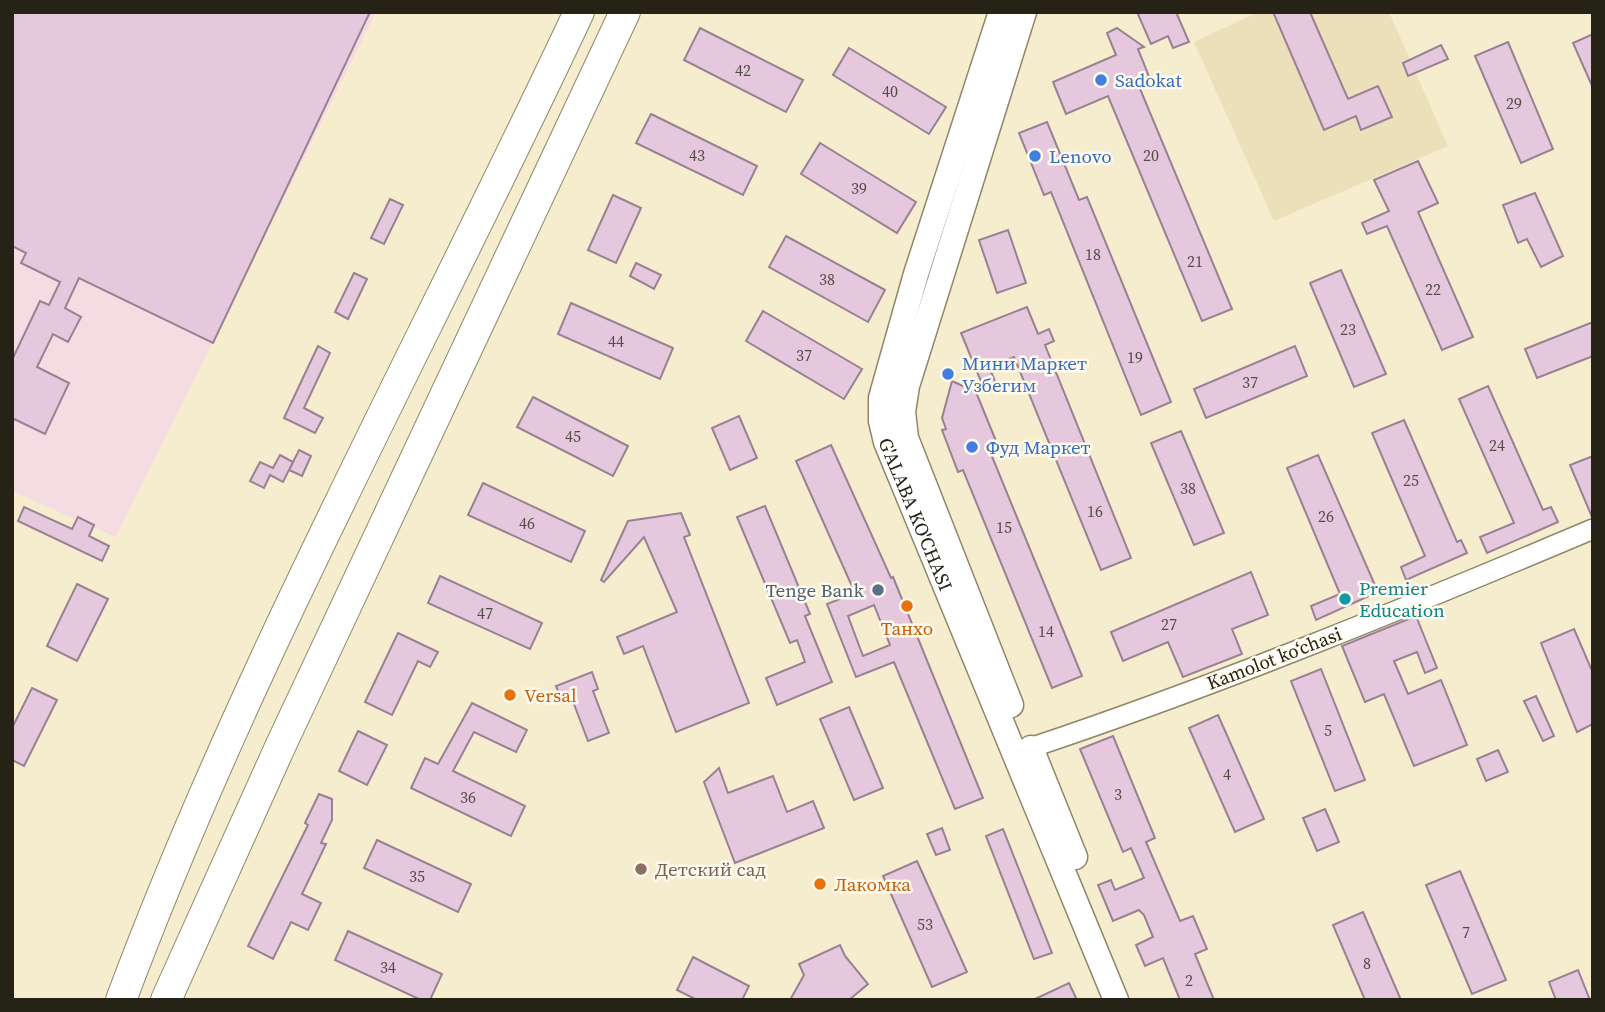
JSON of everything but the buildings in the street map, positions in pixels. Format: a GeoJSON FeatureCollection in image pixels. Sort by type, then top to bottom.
{"type":"FeatureCollection","features":[{"type":"Feature","properties":{"kind":"highway"},"geometry":{"type":"LineString","coordinates":[[121,1000],[166,879],[309,568],[579,12]]}},
{"type":"Feature","properties":{"kind":"highway"},"geometry":{"type":"LineString","coordinates":[[166,1000],[280,747],[625,12]]}},
{"type":"Feature","properties":{"kind":"highway"},"geometry":{"type":"LineString","coordinates":[[609,43],[636,12]]}},
{"type":"Feature","properties":{"kind":"main road","name":"G'ALABA KO'CHASI"},"geometry":{"type":"LineString","coordinates":[[1001,12],[935,217],[881,398],[881,421],[886,442],[962,632],[996,706],[1115,1000]]}},
{"type":"Feature","properties":{"kind":"main road","name":"G'ALABA KO'CHASI"},"geometry":{"type":"LineString","coordinates":[[1024,12],[908,386],[903,412],[906,438],[1134,1000]]}},
{"type":"Feature","properties":{"kind":"main road"},"geometry":{"type":"LineString","coordinates":[[935,217],[957,229]]}},
{"type":"Feature","properties":{"kind":"street","name":"Kamolot koʻchasi"},"geometry":{"type":"LineString","coordinates":[[1030,748],[1116,719],[1301,648],[1593,529]]}},
{"type":"Feature","properties":{"kind":"shaded area"},"geometry":{"type":"Polygon","coordinates":[[[12,12],[376,12],[116,537],[12,491],[12,12]]]}},
{"type":"Feature","properties":{"kind":"shaded area"},"geometry":{"type":"Polygon","coordinates":[[[1258,12],[1389,12],[1448,146],[1274,221],[1194,42],[1258,12]]]}},
{"type":"Feature","properties":{"kind":"place","name":"Sadokat"},"geometry":{"type":"Point","coordinates":[1101,80]}},
{"type":"Feature","properties":{"kind":"place","name":"Lenovo"},"geometry":{"type":"Point","coordinates":[1035,156]}},
{"type":"Feature","properties":{"kind":"place","name":"Мини Маркет Узбегим"},"geometry":{"type":"Point","coordinates":[948,374]}},
{"type":"Feature","properties":{"kind":"place","name":"Фуд Маркет"},"geometry":{"type":"Point","coordinates":[972,447]}},
{"type":"Feature","properties":{"kind":"place","name":"Tenge Bank"},"geometry":{"type":"Point","coordinates":[878,590]}},
{"type":"Feature","properties":{"kind":"place","name":"Premier Education"},"geometry":{"type":"Point","coordinates":[1345,599]}},
{"type":"Feature","properties":{"kind":"place","name":"Танхо"},"geometry":{"type":"Point","coordinates":[907,606]}},
{"type":"Feature","properties":{"kind":"place","name":"Versal"},"geometry":{"type":"Point","coordinates":[510,695]}},
{"type":"Feature","properties":{"kind":"place","name":"Детский сад"},"geometry":{"type":"Point","coordinates":[641,869]}},
{"type":"Feature","properties":{"kind":"place","name":"Лакомка"},"geometry":{"type":"Point","coordinates":[820,884]}}]}
